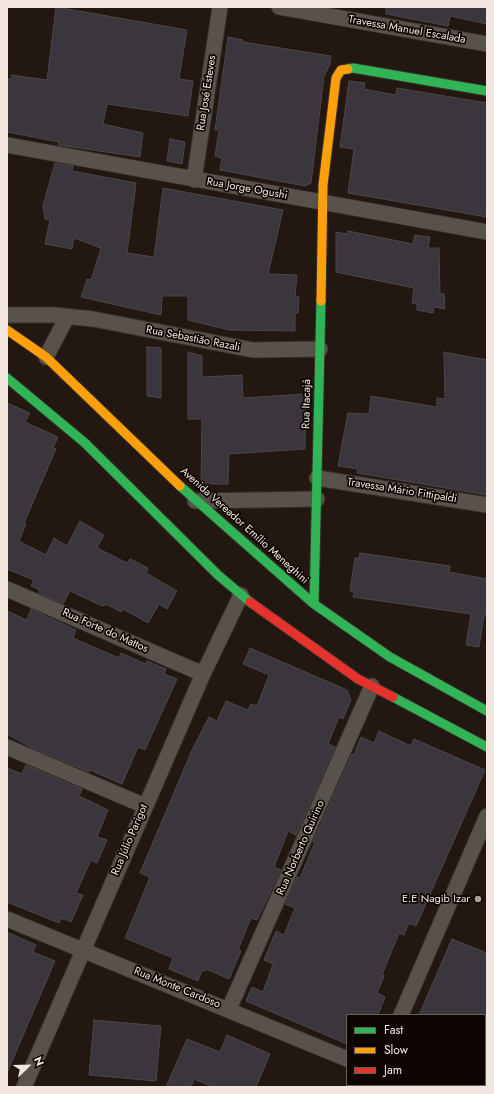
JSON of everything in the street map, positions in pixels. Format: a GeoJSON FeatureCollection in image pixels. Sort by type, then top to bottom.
{"type":"FeatureCollection","features":[{"type":"Feature","properties":{"kind":"main road","name":"Rua Itacajá"},"geometry":{"type":"LineString","coordinates":[[314,604],[323,203],[327,150],[336,78],[341,70],[353,68],[487,91]]}},
{"type":"Feature","properties":{"kind":"main road","name":"Avenida Vereador Emílio Meneghini"},"geometry":{"type":"LineString","coordinates":[[7,330],[46,357],[195,501],[314,604],[390,657],[487,711]]}},
{"type":"Feature","properties":{"kind":"main road"},"geometry":{"type":"LineString","coordinates":[[7,378],[85,443],[187,545],[263,613],[358,679],[487,747]]}},
{"type":"Feature","properties":{"kind":"street","name":"Rua José Esteves"},"geometry":{"type":"LineString","coordinates":[[194,180],[220,7]]}},
{"type":"Feature","properties":{"kind":"street","name":"Travessa Manuel Escalada"},"geometry":{"type":"LineString","coordinates":[[279,7],[487,44]]}},
{"type":"Feature","properties":{"kind":"street","name":"Rua Jorge Ogushi"},"geometry":{"type":"LineString","coordinates":[[7,145],[487,232]]}},
{"type":"Feature","properties":{"kind":"street","name":"Rua Sebastião Razali"},"geometry":{"type":"LineString","coordinates":[[7,315],[93,319],[253,350],[320,349]]}},
{"type":"Feature","properties":{"kind":"street"},"geometry":{"type":"LineString","coordinates":[[46,357],[67,317]]}},
{"type":"Feature","properties":{"kind":"street","name":"Travessa Mário Fittipaldi"},"geometry":{"type":"LineString","coordinates":[[317,478],[487,505]]}},
{"type":"Feature","properties":{"kind":"street"},"geometry":{"type":"LineString","coordinates":[[195,501],[317,499]]}},
{"type":"Feature","properties":{"kind":"street","name":"Rua Forte do Mattos"},"geometry":{"type":"LineString","coordinates":[[7,589],[203,674]]}},
{"type":"Feature","properties":{"kind":"street","name":"Rua Júlio Parigot"},"geometry":{"type":"LineString","coordinates":[[24,1087],[203,674],[242,595]]}},
{"type":"Feature","properties":{"kind":"street","name":"Rua Norberto Quirino"},"geometry":{"type":"LineString","coordinates":[[229,1009],[372,686]]}},
{"type":"Feature","properties":{"kind":"street"},"geometry":{"type":"LineString","coordinates":[[7,747],[145,806]]}},
{"type":"Feature","properties":{"kind":"street"},"geometry":{"type":"LineString","coordinates":[[401,1014],[487,816]]}},
{"type":"Feature","properties":{"kind":"street","name":"Rua Monte Cardoso"},"geometry":{"type":"LineString","coordinates":[[7,918],[346,1059]]}},
{"type":"Feature","properties":{"kind":"building"},"geometry":{"type":"Polygon","coordinates":[[[56,7],[187,30],[179,79],[193,81],[188,116],[107,104],[103,124],[143,133],[140,157],[58,145],[59,142],[7,132],[7,79],[11,79],[11,75],[47,80],[56,7]]]}},
{"type":"Feature","properties":{"kind":"building"},"geometry":{"type":"Polygon","coordinates":[[[386,7],[487,7],[487,24],[450,16],[448,26],[386,14],[386,7]]]}},
{"type":"Feature","properties":{"kind":"building"},"geometry":{"type":"Polygon","coordinates":[[[228,37],[243,40],[243,42],[331,56],[330,64],[324,76],[311,183],[305,186],[220,170],[222,158],[215,156],[219,130],[215,130],[228,37]]]}},
{"type":"Feature","properties":{"kind":"building"},"geometry":{"type":"Polygon","coordinates":[[[349,81],[365,83],[364,89],[396,95],[397,88],[487,103],[487,217],[348,193],[354,149],[340,147],[349,81]]]}},
{"type":"Feature","properties":{"kind":"building"},"geometry":{"type":"Polygon","coordinates":[[[170,139],[185,142],[182,164],[167,161],[170,139]]]}},
{"type":"Feature","properties":{"kind":"building"},"geometry":{"type":"Polygon","coordinates":[[[55,163],[73,166],[72,171],[136,183],[127,253],[154,257],[163,188],[283,210],[268,274],[297,275],[295,297],[299,297],[298,313],[295,313],[295,331],[229,330],[188,320],[188,296],[162,296],[161,315],[81,297],[87,279],[91,280],[101,248],[74,238],[72,249],[45,244],[50,220],[45,219],[43,205],[55,163]]]}},
{"type":"Feature","properties":{"kind":"building"},"geometry":{"type":"Polygon","coordinates":[[[348,231],[413,244],[415,235],[430,237],[428,248],[439,248],[440,294],[444,294],[445,309],[434,307],[433,313],[417,310],[417,304],[412,303],[414,288],[336,272],[336,232],[347,234],[348,231]]]}},
{"type":"Feature","properties":{"kind":"building"},"geometry":{"type":"Polygon","coordinates":[[[147,347],[161,348],[161,398],[147,396],[147,347]]]}},
{"type":"Feature","properties":{"kind":"building"},"geometry":{"type":"Polygon","coordinates":[[[188,352],[202,356],[202,377],[242,375],[243,398],[306,394],[305,449],[229,454],[228,484],[201,484],[202,419],[188,419],[188,352]]]}},
{"type":"Feature","properties":{"kind":"building"},"geometry":{"type":"Polygon","coordinates":[[[444,352],[487,360],[487,495],[357,473],[358,469],[338,466],[348,413],[369,414],[371,396],[437,407],[437,398],[445,399],[444,352]]]}},
{"type":"Feature","properties":{"kind":"building"},"geometry":{"type":"Polygon","coordinates":[[[7,403],[30,413],[25,422],[58,437],[53,448],[56,449],[24,523],[26,524],[19,541],[46,555],[54,538],[67,546],[80,521],[104,535],[97,548],[127,563],[130,559],[148,568],[146,573],[177,591],[167,609],[159,604],[148,623],[123,609],[121,612],[106,604],[104,606],[100,605],[70,591],[63,604],[39,593],[40,590],[31,586],[34,580],[7,569],[7,403]]]}},
{"type":"Feature","properties":{"kind":"building"},"geometry":{"type":"Polygon","coordinates":[[[360,553],[450,566],[449,572],[487,579],[487,616],[484,616],[479,647],[466,645],[471,614],[353,597],[354,592],[350,591],[355,558],[359,558],[360,553]]]}},
{"type":"Feature","properties":{"kind":"building"},"geometry":{"type":"Polygon","coordinates":[[[31,609],[76,630],[73,638],[119,658],[121,653],[146,664],[147,661],[166,669],[164,674],[177,679],[145,750],[138,747],[122,784],[34,749],[7,734],[7,611],[27,620],[31,609]]]}},
{"type":"Feature","properties":{"kind":"building"},"geometry":{"type":"Polygon","coordinates":[[[250,648],[347,690],[351,700],[343,719],[339,717],[328,744],[335,747],[296,835],[288,831],[274,867],[281,870],[257,920],[251,918],[238,950],[241,951],[229,979],[206,969],[205,971],[202,970],[198,981],[169,969],[173,958],[125,938],[150,877],[140,873],[192,750],[209,717],[217,721],[226,701],[248,710],[251,704],[257,706],[269,675],[243,664],[250,648]]]}},
{"type":"Feature","properties":{"kind":"building"},"geometry":{"type":"Polygon","coordinates":[[[379,731],[411,746],[414,739],[485,770],[416,926],[409,923],[404,935],[399,933],[382,975],[384,976],[377,993],[385,997],[378,1014],[346,1014],[346,1044],[246,1001],[252,987],[263,992],[273,964],[264,960],[276,931],[284,935],[295,908],[285,904],[297,877],[300,878],[315,842],[313,842],[352,754],[354,755],[361,737],[374,743],[379,731]]]}},
{"type":"Feature","properties":{"kind":"building"},"geometry":{"type":"Polygon","coordinates":[[[26,765],[82,789],[79,796],[108,810],[97,837],[107,840],[97,863],[91,860],[76,893],[83,895],[71,922],[61,918],[59,923],[7,902],[7,768],[22,774],[26,765]]]}},
{"type":"Feature","properties":{"kind":"building"},"geometry":{"type":"Polygon","coordinates":[[[7,932],[36,945],[33,952],[55,961],[7,1073],[7,932]]]}},
{"type":"Feature","properties":{"kind":"building"},"geometry":{"type":"Polygon","coordinates":[[[452,939],[487,953],[487,1015],[419,1014],[452,939]]]}},
{"type":"Feature","properties":{"kind":"building"},"geometry":{"type":"Polygon","coordinates":[[[94,1020],[161,1026],[156,1081],[89,1075],[94,1020]]]}},
{"type":"Feature","properties":{"kind":"building"},"geometry":{"type":"Polygon","coordinates":[[[227,1035],[270,1054],[256,1087],[213,1087],[194,1079],[191,1087],[166,1087],[187,1039],[220,1052],[227,1035]]]}},
{"type":"Feature","properties":{"kind":"traffic: fast"},"geometry":{"type":"LineString","coordinates":[[348,69],[353,68],[487,91]]}},
{"type":"Feature","properties":{"kind":"traffic: fast"},"geometry":{"type":"LineString","coordinates":[[314,604],[321,301]]}},
{"type":"Feature","properties":{"kind":"traffic: fast"},"geometry":{"type":"LineString","coordinates":[[7,378],[85,443],[218,575],[250,602]]}},
{"type":"Feature","properties":{"kind":"traffic: fast"},"geometry":{"type":"LineString","coordinates":[[180,486],[314,604],[390,657],[487,711]]}},
{"type":"Feature","properties":{"kind":"traffic: fast"},"geometry":{"type":"LineString","coordinates":[[393,697],[487,747]]}},
{"type":"Feature","properties":{"kind":"traffic: slow"},"geometry":{"type":"LineString","coordinates":[[321,301],[323,185],[336,78],[341,70],[348,69]]}},
{"type":"Feature","properties":{"kind":"traffic: slow"},"geometry":{"type":"LineString","coordinates":[[7,330],[46,357],[180,486]]}},
{"type":"Feature","properties":{"kind":"traffic: jam"},"geometry":{"type":"LineString","coordinates":[[250,602],[358,679],[393,697]]}},
{"type":"Feature","properties":{"kind":"place","name":"E.E Nagib Izar"},"geometry":{"type":"Point","coordinates":[478,899]}}]}
